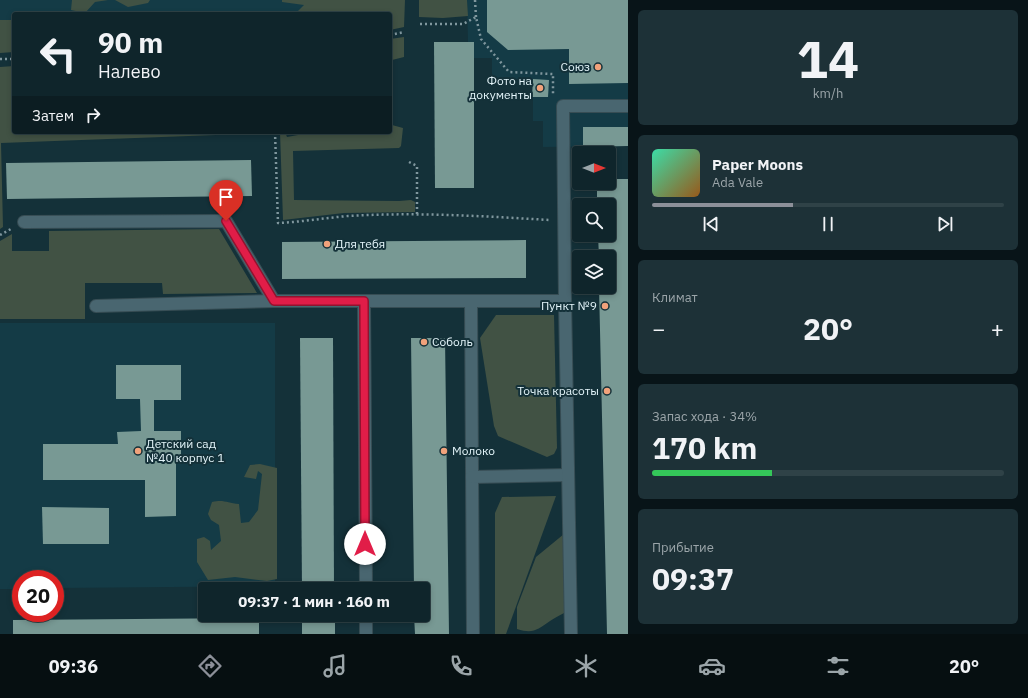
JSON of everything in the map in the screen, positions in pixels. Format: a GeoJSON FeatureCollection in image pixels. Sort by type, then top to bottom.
{"type":"FeatureCollection","features":[{"type":"Feature","properties":{"kind":"lane"},"geometry":{"type":"LineString","coordinates":[[571,634],[563,106],[628,106]]}},
{"type":"Feature","properties":{"kind":"lane"},"geometry":{"type":"LineString","coordinates":[[24,222],[226,221],[274,301]]}},
{"type":"Feature","properties":{"kind":"lane"},"geometry":{"type":"LineString","coordinates":[[96,306],[274,301],[565,301]]}},
{"type":"Feature","properties":{"kind":"lane"},"geometry":{"type":"LineString","coordinates":[[364,301],[366,582]]}},
{"type":"Feature","properties":{"kind":"lane"},"geometry":{"type":"LineString","coordinates":[[471,301],[473,634]]}},
{"type":"Feature","properties":{"kind":"lane"},"geometry":{"type":"LineString","coordinates":[[472,477],[568,474]]}},
{"type":"Feature","properties":{"kind":"lane"},"geometry":{"type":"LineString","coordinates":[[366,622],[366,634]]}},
{"type":"Feature","properties":{"kind":"path"},"geometry":{"type":"LineString","coordinates":[[475,0],[480,39],[509,72],[553,74],[553,94],[560,94]]}},
{"type":"Feature","properties":{"kind":"path"},"geometry":{"type":"LineString","coordinates":[[420,24],[463,24],[476,17]]}},
{"type":"Feature","properties":{"kind":"path"},"geometry":{"type":"LineString","coordinates":[[392,35],[404,32]]}},
{"type":"Feature","properties":{"kind":"path"},"geometry":{"type":"LineString","coordinates":[[0,59],[12,59]]}},
{"type":"Feature","properties":{"kind":"path"},"geometry":{"type":"LineString","coordinates":[[275,134],[278,223],[347,216],[417,215],[486,216],[564,221]]}},
{"type":"Feature","properties":{"kind":"path"},"geometry":{"type":"LineString","coordinates":[[409,162],[417,166],[417,215]]}},
{"type":"Feature","properties":{"kind":"shaded area"},"geometry":{"type":"Polygon","coordinates":[[[0,0],[343,0],[331,12],[12,12],[12,42],[0,42],[0,0]]]}},
{"type":"Feature","properties":{"kind":"shaded area"},"geometry":{"type":"Polygon","coordinates":[[[467,0],[628,0],[628,146],[543,147],[543,121],[533,121],[533,80],[492,78],[492,58],[474,58],[474,42],[468,42],[467,0]]]}},
{"type":"Feature","properties":{"kind":"shaded area","name":"Детский сад №40 корпус 1"},"geometry":{"type":"Polygon","coordinates":[[[0,323],[275,323],[275,582],[198,582],[198,587],[64,588],[64,570],[12,570],[12,589],[0,589],[0,323]]]}},
{"type":"Feature","properties":{"kind":"green space"},"geometry":{"type":"Polygon","coordinates":[[[72,0],[108,0],[95,2],[86,12],[71,10],[72,0]]]}},
{"type":"Feature","properties":{"kind":"green space"},"geometry":{"type":"Polygon","coordinates":[[[115,0],[150,0],[148,3],[128,7],[115,0]]]}},
{"type":"Feature","properties":{"kind":"green space"},"geometry":{"type":"Polygon","coordinates":[[[282,0],[405,0],[404,27],[392,30],[392,12],[297,12],[304,5],[282,2],[282,0]]]}},
{"type":"Feature","properties":{"kind":"green space"},"geometry":{"type":"Polygon","coordinates":[[[419,0],[467,0],[468,16],[443,18],[419,17],[419,0]]]}},
{"type":"Feature","properties":{"kind":"green space"},"geometry":{"type":"Polygon","coordinates":[[[0,20],[12,20],[12,52],[0,53],[0,20]]]}},
{"type":"Feature","properties":{"kind":"green space"},"geometry":{"type":"Polygon","coordinates":[[[404,37],[404,57],[392,60],[392,39],[404,37]]]}},
{"type":"Feature","properties":{"kind":"green space"},"geometry":{"type":"Polygon","coordinates":[[[12,66],[12,134],[243,134],[1,143],[3,227],[0,229],[0,67],[12,66]]]}},
{"type":"Feature","properties":{"kind":"green space"},"geometry":{"type":"Polygon","coordinates":[[[392,125],[403,128],[401,146],[399,148],[293,151],[294,200],[411,200],[415,202],[415,212],[344,213],[283,220],[280,134],[286,134],[287,137],[298,135],[392,134],[392,125]]]}},
{"type":"Feature","properties":{"kind":"green space"},"geometry":{"type":"Polygon","coordinates":[[[219,229],[257,293],[163,294],[162,283],[85,283],[85,319],[0,319],[0,241],[12,234],[12,251],[49,251],[49,231],[219,229]]]}},
{"type":"Feature","properties":{"kind":"green space"},"geometry":{"type":"Polygon","coordinates":[[[496,315],[554,315],[557,448],[554,454],[547,457],[498,436],[494,426],[480,338],[496,315]]]}},
{"type":"Feature","properties":{"kind":"green space"},"geometry":{"type":"Polygon","coordinates":[[[260,464],[277,468],[277,579],[267,581],[235,577],[208,580],[197,562],[197,539],[204,537],[210,541],[211,550],[221,541],[219,525],[211,520],[208,514],[212,502],[223,501],[239,504],[241,523],[249,522],[258,510],[262,474],[258,471],[256,479],[244,477],[250,465],[260,464]]]}},
{"type":"Feature","properties":{"kind":"green space"},"geometry":{"type":"Polygon","coordinates":[[[556,496],[506,634],[495,634],[495,513],[502,497],[556,496]]]}},
{"type":"Feature","properties":{"kind":"green space"},"geometry":{"type":"Polygon","coordinates":[[[564,534],[564,613],[535,630],[527,631],[517,629],[517,607],[536,557],[564,534]]]}},
{"type":"Feature","properties":{"kind":"building"},"geometry":{"type":"Polygon","coordinates":[[[487,0],[628,0],[628,83],[569,84],[569,49],[508,50],[487,32],[487,0]]]}},
{"type":"Feature","properties":{"kind":"building"},"geometry":{"type":"Polygon","coordinates":[[[434,42],[474,42],[474,188],[435,188],[434,42]]]}},
{"type":"Feature","properties":{"kind":"building","name":"Фото на документы"},"geometry":{"type":"Polygon","coordinates":[[[533,79],[549,80],[548,97],[532,97],[533,79]]]}},
{"type":"Feature","properties":{"kind":"building"},"geometry":{"type":"Polygon","coordinates":[[[583,127],[628,127],[628,146],[583,146],[583,127]]]}},
{"type":"Feature","properties":{"kind":"building"},"geometry":{"type":"Polygon","coordinates":[[[251,160],[252,196],[7,199],[6,163],[251,160]]]}},
{"type":"Feature","properties":{"kind":"building"},"geometry":{"type":"Polygon","coordinates":[[[616,179],[628,179],[628,634],[607,634],[599,294],[616,294],[616,250],[599,250],[598,242],[616,242],[616,198],[597,198],[597,190],[616,190],[616,179]]]}},
{"type":"Feature","properties":{"kind":"building"},"geometry":{"type":"Polygon","coordinates":[[[526,240],[526,278],[282,279],[282,242],[526,240]]]}},
{"type":"Feature","properties":{"kind":"building"},"geometry":{"type":"Polygon","coordinates":[[[300,338],[333,338],[334,582],[302,582],[300,338]]]}},
{"type":"Feature","properties":{"kind":"building"},"geometry":{"type":"Polygon","coordinates":[[[411,338],[445,338],[449,634],[415,634],[414,622],[430,622],[430,582],[414,582],[411,338]]]}},
{"type":"Feature","properties":{"kind":"building"},"geometry":{"type":"Polygon","coordinates":[[[116,365],[181,365],[181,400],[154,400],[154,431],[181,431],[181,461],[176,461],[176,516],[145,517],[145,480],[43,480],[43,444],[118,444],[117,432],[141,431],[140,399],[116,399],[116,365]]]}},
{"type":"Feature","properties":{"kind":"building"},"geometry":{"type":"Polygon","coordinates":[[[42,507],[109,508],[109,544],[43,544],[42,507]]]}},
{"type":"Feature","properties":{"kind":"building"},"geometry":{"type":"Polygon","coordinates":[[[198,618],[198,622],[259,622],[259,634],[13,634],[13,622],[64,622],[64,620],[198,618]]]}},
{"type":"Feature","properties":{"kind":"building"},"geometry":{"type":"Polygon","coordinates":[[[302,622],[335,622],[335,634],[302,634],[302,622]]]}},
{"type":"Feature","properties":{"kind":"place","name":"Союз"},"geometry":{"type":"Point","coordinates":[598,67]}},
{"type":"Feature","properties":{"kind":"place","name":"Фото на документы"},"geometry":{"type":"Point","coordinates":[540,88]}},
{"type":"Feature","properties":{"kind":"place","name":"Для тебя"},"geometry":{"type":"Point","coordinates":[327,244]}},
{"type":"Feature","properties":{"kind":"place","name":"Пункт №9"},"geometry":{"type":"Point","coordinates":[605,306]}},
{"type":"Feature","properties":{"kind":"place","name":"Соболь"},"geometry":{"type":"Point","coordinates":[424,342]}},
{"type":"Feature","properties":{"kind":"place","name":"Точка красоты"},"geometry":{"type":"Point","coordinates":[607,391]}},
{"type":"Feature","properties":{"kind":"place","name":"Детский сад №40 корпус 1"},"geometry":{"type":"Point","coordinates":[138,451]}},
{"type":"Feature","properties":{"kind":"place","name":"Молоко"},"geometry":{"type":"Point","coordinates":[444,451]}},
{"type":"Feature","properties":{"kind":"route"},"geometry":{"type":"LineString","coordinates":[[226,221],[274,301],[364,301],[365,544]]}}]}
